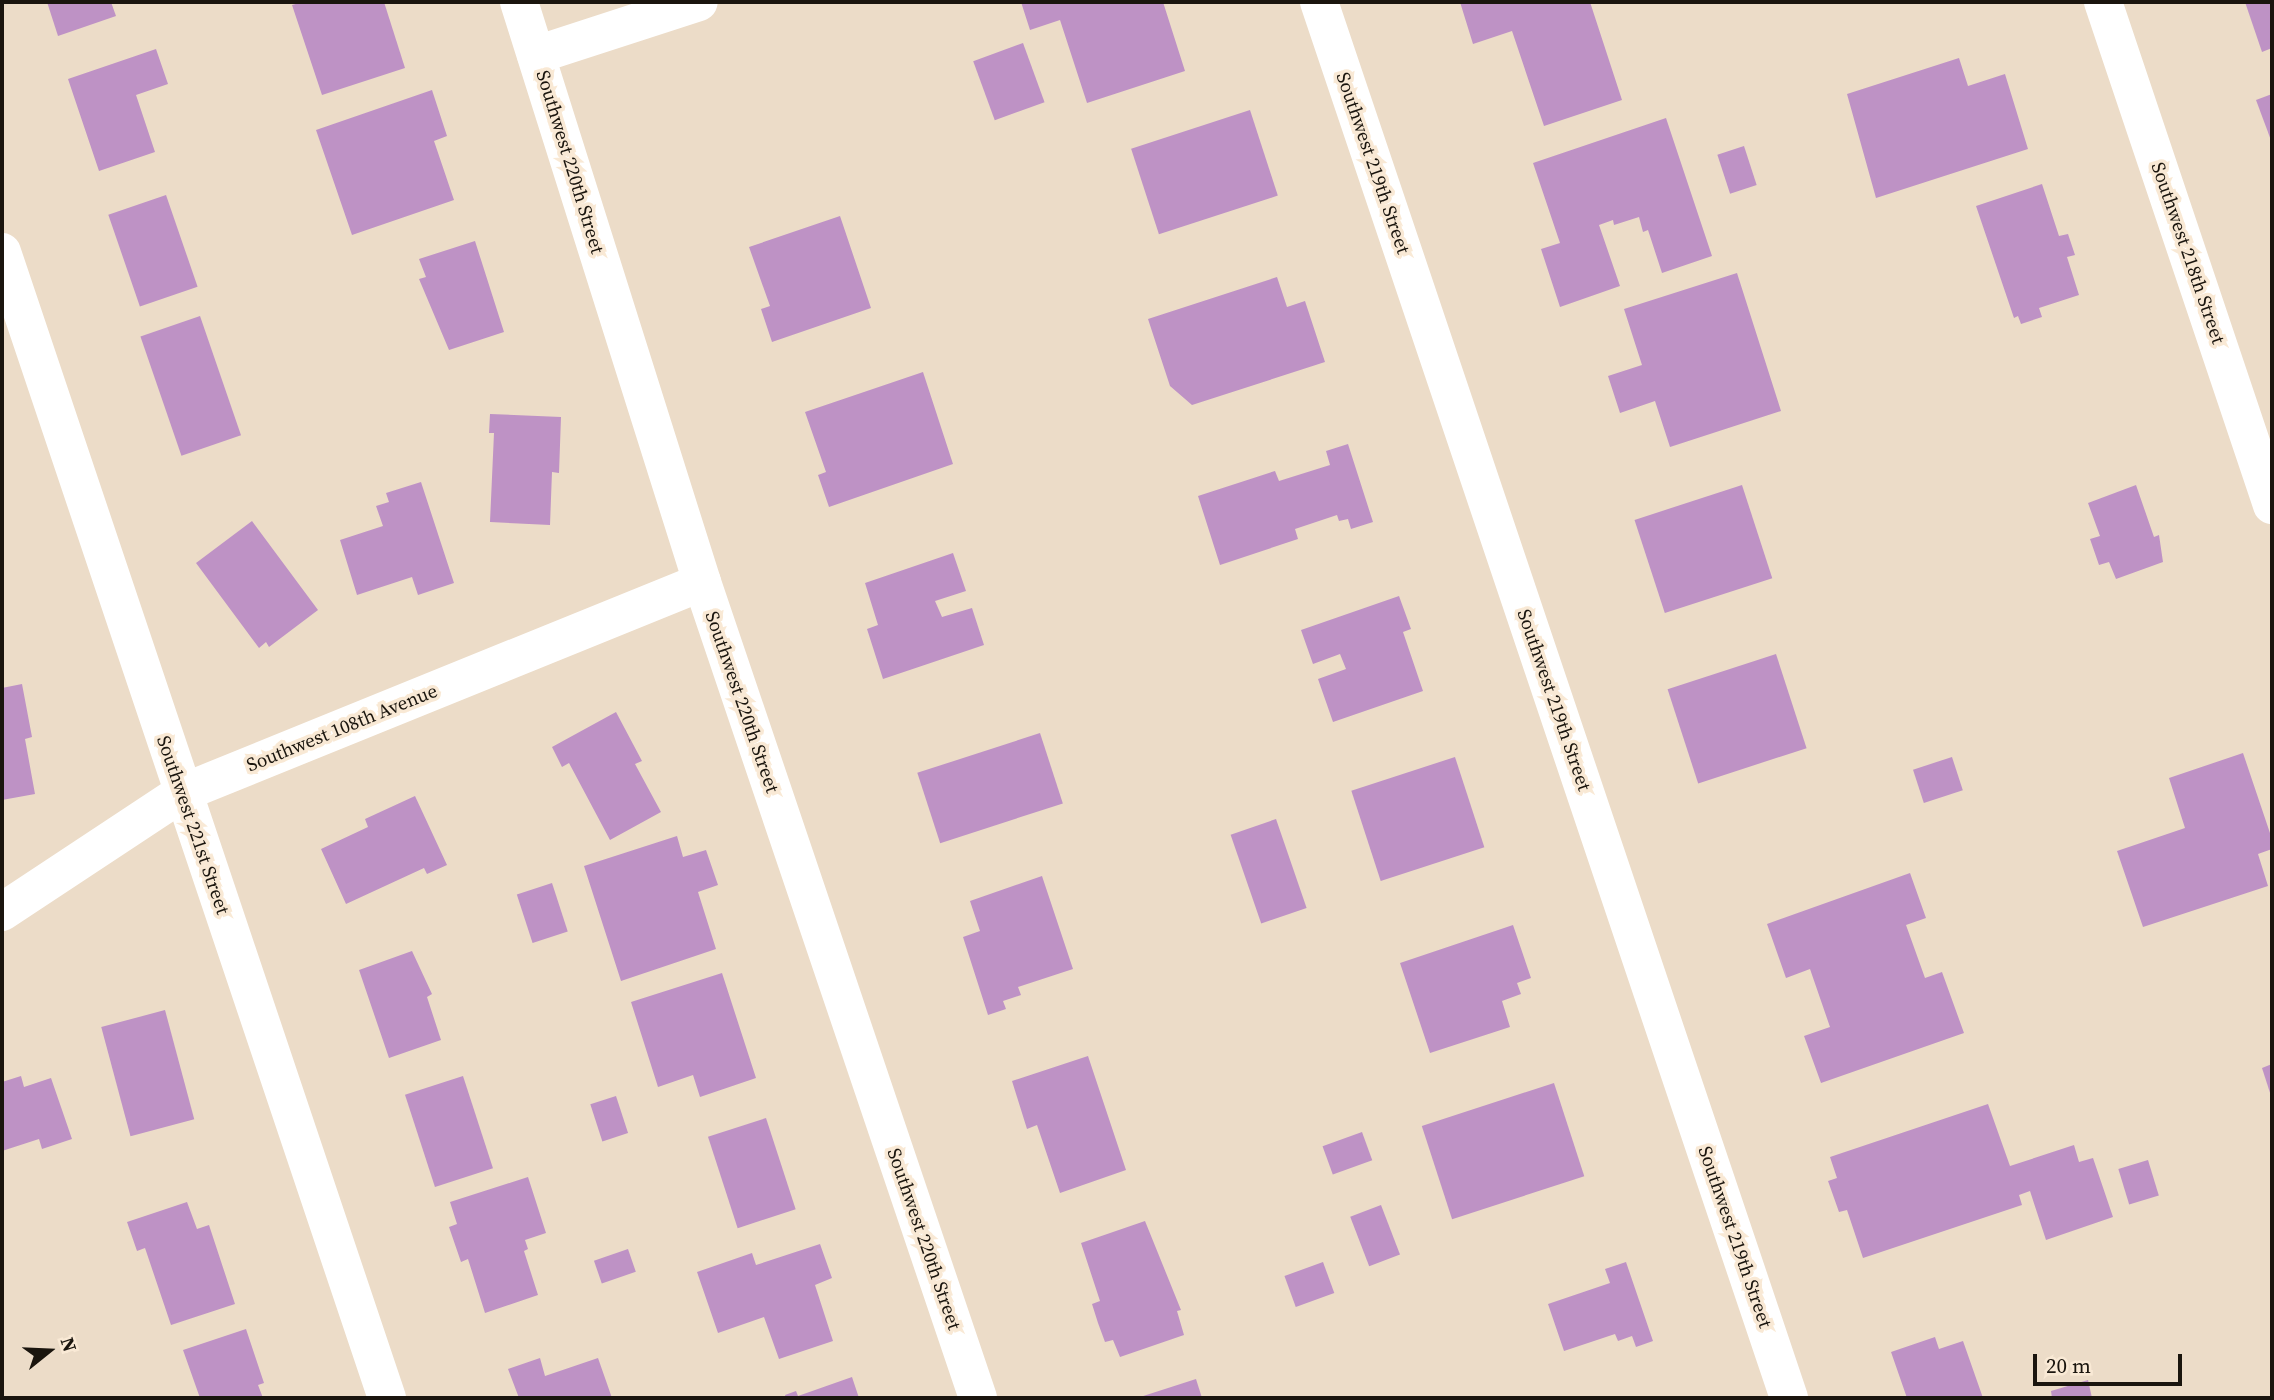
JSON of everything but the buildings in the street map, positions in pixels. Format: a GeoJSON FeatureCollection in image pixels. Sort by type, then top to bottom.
{"type":"FeatureCollection","features":[{"type":"Feature","properties":{"kind":"street","name":"Southwest 220th Street"},"geometry":{"type":"LineString","coordinates":[[519,2],[702,582],[978,1398]]}},
{"type":"Feature","properties":{"kind":"street"},"geometry":{"type":"LineString","coordinates":[[536,55],[699,2]]}},
{"type":"Feature","properties":{"kind":"street","name":"Southwest 219th Street"},"geometry":{"type":"LineString","coordinates":[[1319,2],[1789,1398]]}},
{"type":"Feature","properties":{"kind":"street","name":"Southwest 218th Street"},"geometry":{"type":"LineString","coordinates":[[2103,2],[2272,505]]}},
{"type":"Feature","properties":{"kind":"street","name":"Southwest 221st Street"},"geometry":{"type":"LineString","coordinates":[[2,251],[387,1398]]}},
{"type":"Feature","properties":{"kind":"street","name":"Southwest 108th Avenue"},"geometry":{"type":"LineString","coordinates":[[2,912],[182,793],[702,582]]}}]}
